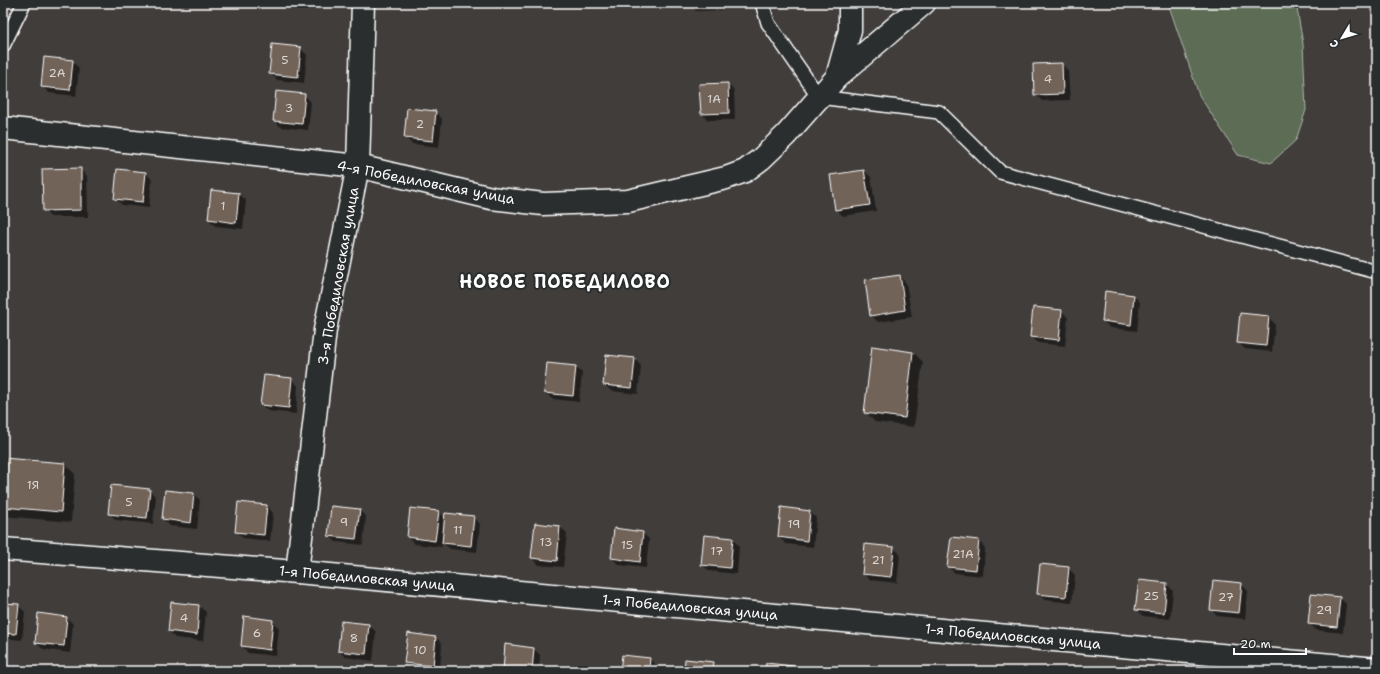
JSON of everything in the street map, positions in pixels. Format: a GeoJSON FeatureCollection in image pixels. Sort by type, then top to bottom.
{"type":"FeatureCollection","features":[{"type":"Feature","properties":{"kind":"street","name":"3-я Победиловская улица"},"geometry":{"type":"LineString","coordinates":[[297,572],[325,330],[358,166],[363,3]]}},
{"type":"Feature","properties":{"kind":"street"},"geometry":{"type":"LineString","coordinates":[[837,77],[850,30],[850,3]]}},
{"type":"Feature","properties":{"kind":"street","name":"4-я Победиловская улица"},"geometry":{"type":"LineString","coordinates":[[3,128],[358,166],[491,198],[543,204],[628,200],[726,178],[745,171],[761,159],[786,135],[837,77],[924,3]]}},
{"type":"Feature","properties":{"kind":"street","name":"1-я Победиловская улица"},"geometry":{"type":"LineString","coordinates":[[3,549],[297,572],[1377,669]]}},
{"type":"Feature","properties":{"kind":"lane"},"geometry":{"type":"LineString","coordinates":[[3,46],[24,3]]}},
{"type":"Feature","properties":{"kind":"lane"},"geometry":{"type":"LineString","coordinates":[[762,3],[768,24],[819,97],[939,112],[1000,172],[1377,272]]}},
{"type":"Feature","properties":{"kind":"lane"},"geometry":{"type":"LineString","coordinates":[[1377,660],[1377,669]]}},
{"type":"Feature","properties":{"kind":"green space"},"geometry":{"type":"Polygon","coordinates":[[[1168,3],[1296,3],[1303,44],[1306,110],[1296,140],[1271,163],[1238,155],[1199,95],[1168,3]]]}},
{"type":"Feature","properties":{"kind":"building"},"geometry":{"type":"Polygon","coordinates":[[[688,3],[717,3],[717,4],[688,5],[688,3]]]}},
{"type":"Feature","properties":{"kind":"building"},"geometry":{"type":"Polygon","coordinates":[[[272,44],[301,47],[298,77],[269,74],[272,44]]]}},
{"type":"Feature","properties":{"kind":"building"},"geometry":{"type":"Polygon","coordinates":[[[44,57],[73,60],[70,90],[41,87],[44,57]]]}},
{"type":"Feature","properties":{"kind":"building"},"geometry":{"type":"Polygon","coordinates":[[[1062,63],[1063,94],[1034,95],[1033,64],[1062,63]]]}},
{"type":"Feature","properties":{"kind":"building"},"geometry":{"type":"Polygon","coordinates":[[[728,83],[729,113],[701,114],[699,84],[728,83]]]}},
{"type":"Feature","properties":{"kind":"building"},"geometry":{"type":"Polygon","coordinates":[[[276,91],[305,94],[302,124],[273,121],[276,91]]]}},
{"type":"Feature","properties":{"kind":"building"},"geometry":{"type":"Polygon","coordinates":[[[407,108],[436,111],[433,141],[404,138],[407,108]]]}},
{"type":"Feature","properties":{"kind":"building"},"geometry":{"type":"Polygon","coordinates":[[[81,168],[81,210],[43,211],[42,169],[81,168]]]}},
{"type":"Feature","properties":{"kind":"building"},"geometry":{"type":"Polygon","coordinates":[[[117,169],[146,172],[143,202],[114,199],[117,169]]]}},
{"type":"Feature","properties":{"kind":"building"},"geometry":{"type":"Polygon","coordinates":[[[864,170],[870,205],[835,210],[830,175],[864,170]]]}},
{"type":"Feature","properties":{"kind":"building"},"geometry":{"type":"Polygon","coordinates":[[[211,190],[239,193],[236,223],[208,219],[211,190]]]}},
{"type":"Feature","properties":{"kind":"building"},"geometry":{"type":"Polygon","coordinates":[[[900,275],[905,310],[870,316],[865,280],[900,275]]]}},
{"type":"Feature","properties":{"kind":"building"},"geometry":{"type":"Polygon","coordinates":[[[1105,291],[1134,295],[1131,325],[1102,321],[1105,291]]]}},
{"type":"Feature","properties":{"kind":"building"},"geometry":{"type":"Polygon","coordinates":[[[1033,307],[1062,310],[1059,340],[1030,337],[1033,307]]]}},
{"type":"Feature","properties":{"kind":"building"},"geometry":{"type":"Polygon","coordinates":[[[1240,313],[1269,316],[1266,346],[1237,343],[1240,313]]]}},
{"type":"Feature","properties":{"kind":"building"},"geometry":{"type":"Polygon","coordinates":[[[872,346],[913,352],[905,418],[864,413],[872,346]]]}},
{"type":"Feature","properties":{"kind":"building"},"geometry":{"type":"Polygon","coordinates":[[[606,355],[635,358],[632,388],[603,385],[606,355]]]}},
{"type":"Feature","properties":{"kind":"building"},"geometry":{"type":"Polygon","coordinates":[[[547,363],[576,366],[573,396],[544,393],[547,363]]]}},
{"type":"Feature","properties":{"kind":"building"},"geometry":{"type":"Polygon","coordinates":[[[264,375],[292,378],[289,408],[260,405],[264,375]]]}},
{"type":"Feature","properties":{"kind":"building"},"geometry":{"type":"Polygon","coordinates":[[[3,458],[65,463],[61,512],[3,507],[3,458]]]}},
{"type":"Feature","properties":{"kind":"building"},"geometry":{"type":"Polygon","coordinates":[[[111,485],[150,489],[147,518],[108,514],[111,485]]]}},
{"type":"Feature","properties":{"kind":"building"},"geometry":{"type":"Polygon","coordinates":[[[165,490],[194,493],[191,523],[162,519],[165,490]]]}},
{"type":"Feature","properties":{"kind":"building"},"geometry":{"type":"Polygon","coordinates":[[[238,502],[267,505],[264,535],[235,532],[238,502]]]}},
{"type":"Feature","properties":{"kind":"building"},"geometry":{"type":"Polygon","coordinates":[[[331,506],[360,509],[356,539],[328,536],[331,506]]]}},
{"type":"Feature","properties":{"kind":"building"},"geometry":{"type":"Polygon","coordinates":[[[781,507],[810,511],[807,541],[778,537],[781,507]]]}},
{"type":"Feature","properties":{"kind":"building"},"geometry":{"type":"Polygon","coordinates":[[[410,508],[439,511],[435,541],[407,537],[410,508]]]}},
{"type":"Feature","properties":{"kind":"building"},"geometry":{"type":"Polygon","coordinates":[[[445,513],[474,516],[471,546],[442,543],[445,513]]]}},
{"type":"Feature","properties":{"kind":"building"},"geometry":{"type":"Polygon","coordinates":[[[535,523],[560,526],[557,561],[531,558],[535,523]]]}},
{"type":"Feature","properties":{"kind":"building"},"geometry":{"type":"Polygon","coordinates":[[[614,528],[643,532],[640,562],[611,558],[614,528]]]}},
{"type":"Feature","properties":{"kind":"building"},"geometry":{"type":"Polygon","coordinates":[[[704,535],[733,538],[730,568],[701,565],[704,535]]]}},
{"type":"Feature","properties":{"kind":"building"},"geometry":{"type":"Polygon","coordinates":[[[951,537],[979,540],[976,570],[947,567],[951,537]]]}},
{"type":"Feature","properties":{"kind":"building"},"geometry":{"type":"Polygon","coordinates":[[[865,544],[894,547],[891,577],[862,574],[865,544]]]}},
{"type":"Feature","properties":{"kind":"building"},"geometry":{"type":"Polygon","coordinates":[[[1040,564],[1069,567],[1066,597],[1037,594],[1040,564]]]}},
{"type":"Feature","properties":{"kind":"building"},"geometry":{"type":"Polygon","coordinates":[[[1139,580],[1167,583],[1164,613],[1135,610],[1139,580]]]}},
{"type":"Feature","properties":{"kind":"building"},"geometry":{"type":"Polygon","coordinates":[[[1213,580],[1242,583],[1239,613],[1210,610],[1213,580]]]}},
{"type":"Feature","properties":{"kind":"building"},"geometry":{"type":"Polygon","coordinates":[[[1311,594],[1340,597],[1337,627],[1308,624],[1311,594]]]}},
{"type":"Feature","properties":{"kind":"building"},"geometry":{"type":"Polygon","coordinates":[[[171,602],[199,605],[197,635],[168,631],[171,602]]]}},
{"type":"Feature","properties":{"kind":"building"},"geometry":{"type":"Polygon","coordinates":[[[3,603],[19,604],[16,634],[3,633],[3,603]]]}},
{"type":"Feature","properties":{"kind":"building"},"geometry":{"type":"Polygon","coordinates":[[[38,613],[67,617],[64,646],[35,643],[38,613]]]}},
{"type":"Feature","properties":{"kind":"building"},"geometry":{"type":"Polygon","coordinates":[[[244,616],[273,620],[270,650],[241,646],[244,616]]]}},
{"type":"Feature","properties":{"kind":"building"},"geometry":{"type":"Polygon","coordinates":[[[341,621],[369,624],[366,654],[338,651],[341,621]]]}},
{"type":"Feature","properties":{"kind":"building"},"geometry":{"type":"Polygon","coordinates":[[[408,633],[436,637],[433,666],[404,663],[408,633]]]}},
{"type":"Feature","properties":{"kind":"building"},"geometry":{"type":"Polygon","coordinates":[[[505,644],[534,648],[532,671],[503,671],[505,644]]]}},
{"type":"Feature","properties":{"kind":"building"},"geometry":{"type":"Polygon","coordinates":[[[622,655],[650,658],[649,671],[620,671],[622,655]]]}},
{"type":"Feature","properties":{"kind":"building"},"geometry":{"type":"Polygon","coordinates":[[[685,659],[714,662],[713,671],[684,671],[685,659]]]}},
{"type":"Feature","properties":{"kind":"building"},"geometry":{"type":"Polygon","coordinates":[[[766,663],[794,666],[794,671],[765,671],[766,663]]]}},
{"type":"Feature","properties":{"kind":"district","name":"НОВОЕ ПОБЕДИЛОВО"},"geometry":{"type":"Point","coordinates":[565,282]}}]}
